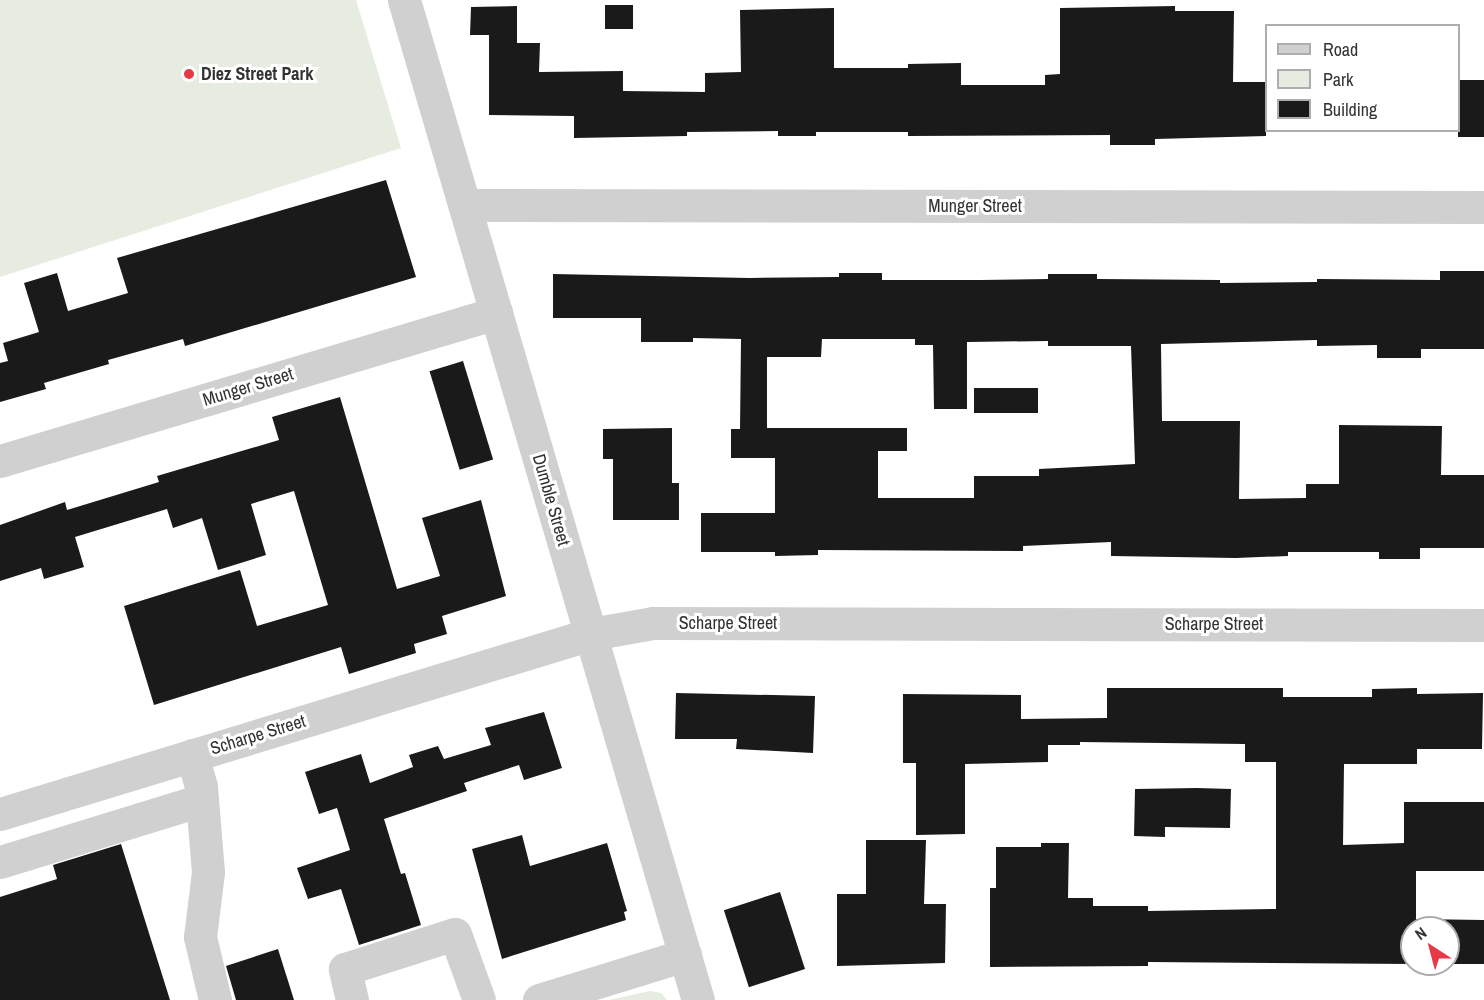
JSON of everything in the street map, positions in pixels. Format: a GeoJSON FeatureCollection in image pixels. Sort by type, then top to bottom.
{"type":"FeatureCollection","features":[{"type":"Feature","properties":{"kind":"street","name":"Dumble Street"},"geometry":{"type":"LineString","coordinates":[[404,0],[698,1000]]}},
{"type":"Feature","properties":{"kind":"street","name":"Munger Street"},"geometry":{"type":"LineString","coordinates":[[466,205],[1484,207]]}},
{"type":"Feature","properties":{"kind":"street","name":"Munger Street"},"geometry":{"type":"LineString","coordinates":[[0,461],[496,313]]}},
{"type":"Feature","properties":{"kind":"street","name":"Scharpe Street"},"geometry":{"type":"LineString","coordinates":[[0,814],[591,634],[653,623],[1484,625]]}},
{"type":"Feature","properties":{"kind":"street"},"geometry":{"type":"LineString","coordinates":[[192,755],[202,800],[208,872],[200,937],[215,1000]]}},
{"type":"Feature","properties":{"kind":"street"},"geometry":{"type":"LineString","coordinates":[[0,862],[202,800]]}},
{"type":"Feature","properties":{"kind":"street"},"geometry":{"type":"LineString","coordinates":[[352,1000],[345,969],[455,934],[479,1000]]}},
{"type":"Feature","properties":{"kind":"street"},"geometry":{"type":"LineString","coordinates":[[539,1000],[685,956]]}},
{"type":"Feature","properties":{"kind":"green space","name":"Diez Street Park"},"geometry":{"type":"Polygon","coordinates":[[[0,0],[356,0],[401,148],[0,277],[0,0]]]}},
{"type":"Feature","properties":{"kind":"green space"},"geometry":{"type":"Polygon","coordinates":[[[650,991],[661,993],[667,1000],[609,1000],[650,991]]]}},
{"type":"Feature","properties":{"kind":"building"},"geometry":{"type":"Polygon","coordinates":[[[605,5],[633,5],[633,29],[605,29],[605,5]]]}},
{"type":"Feature","properties":{"kind":"building"},"geometry":{"type":"Polygon","coordinates":[[[517,6],[517,43],[540,43],[539,72],[623,71],[623,91],[705,92],[705,73],[741,72],[740,10],[834,8],[834,68],[908,68],[908,64],[961,63],[961,85],[1045,85],[1045,75],[1060,74],[1060,8],[1175,6],[1175,11],[1234,11],[1233,82],[1265,82],[1266,136],[1155,139],[1155,145],[1110,145],[1110,135],[908,136],[908,132],[816,132],[816,136],[778,136],[778,131],[687,132],[687,136],[574,138],[574,116],[489,115],[489,35],[470,35],[471,7],[517,6]]]}},
{"type":"Feature","properties":{"kind":"building"},"geometry":{"type":"Polygon","coordinates":[[[1460,80],[1484,80],[1484,137],[1458,137],[1458,132],[1460,132],[1460,80]]]}},
{"type":"Feature","properties":{"kind":"building"},"geometry":{"type":"Polygon","coordinates":[[[386,180],[416,277],[185,346],[183,339],[108,360],[109,364],[44,383],[46,389],[0,402],[0,363],[8,361],[3,343],[39,332],[24,283],[57,273],[68,311],[128,293],[117,258],[386,180]]]}},
{"type":"Feature","properties":{"kind":"building"},"geometry":{"type":"Polygon","coordinates":[[[1440,271],[1484,271],[1484,349],[1421,349],[1421,358],[1377,358],[1377,345],[1317,346],[1317,340],[1161,344],[1162,421],[1240,421],[1239,499],[1306,498],[1306,484],[1339,484],[1339,425],[1442,426],[1441,475],[1484,475],[1484,548],[1420,548],[1420,559],[1379,559],[1379,552],[1288,552],[1288,556],[1236,558],[1111,556],[1111,542],[1023,546],[1023,551],[818,550],[818,555],[775,556],[775,552],[701,552],[701,513],[775,513],[775,458],[731,458],[731,429],[740,429],[741,339],[693,338],[693,342],[641,342],[641,318],[553,318],[553,274],[749,278],[839,277],[839,273],[882,273],[882,280],[980,280],[1048,279],[1048,274],[1097,274],[1097,279],[1220,280],[1220,283],[1317,282],[1317,279],[1440,280],[1440,271]],[[822,339],[821,357],[767,357],[767,428],[907,428],[907,451],[878,451],[878,498],[974,498],[974,476],[1039,476],[1039,469],[1135,464],[1131,346],[1048,346],[1048,341],[967,342],[967,409],[934,409],[933,345],[915,345],[915,339],[822,339]]]}},
{"type":"Feature","properties":{"kind":"building"},"geometry":{"type":"Polygon","coordinates":[[[463,361],[493,459],[460,470],[430,371],[463,361]]]}},
{"type":"Feature","properties":{"kind":"building"},"geometry":{"type":"Polygon","coordinates":[[[974,388],[1038,388],[1038,413],[974,413],[974,388]]]}},
{"type":"Feature","properties":{"kind":"building"},"geometry":{"type":"Polygon","coordinates":[[[340,397],[397,589],[440,576],[422,518],[481,500],[506,596],[442,616],[447,634],[414,644],[416,653],[349,674],[341,647],[154,705],[124,606],[240,570],[257,626],[328,605],[294,491],[251,504],[266,555],[218,570],[202,518],[173,528],[167,509],[75,537],[84,567],[44,579],[41,568],[0,581],[0,525],[65,502],[67,510],[159,482],[157,476],[279,440],[272,417],[340,397]]]}},
{"type":"Feature","properties":{"kind":"building"},"geometry":{"type":"Polygon","coordinates":[[[672,428],[672,483],[679,483],[679,520],[613,520],[613,459],[603,459],[603,429],[672,428]]]}},
{"type":"Feature","properties":{"kind":"building"},"geometry":{"type":"Polygon","coordinates":[[[1107,688],[1283,688],[1283,697],[1372,697],[1372,689],[1417,688],[1417,694],[1483,693],[1482,749],[1417,749],[1417,764],[1344,764],[1343,845],[1404,843],[1404,802],[1484,802],[1484,871],[1416,871],[1416,916],[1400,916],[1400,964],[1148,962],[1148,966],[990,967],[990,888],[996,888],[996,847],[1041,847],[1041,843],[1069,843],[1068,898],[1093,898],[1093,906],[1148,906],[1148,911],[1276,909],[1276,762],[1245,762],[1245,744],[1080,742],[1080,745],[1048,745],[1048,762],[965,764],[965,834],[916,835],[916,763],[903,763],[903,694],[1021,695],[1021,719],[1107,718],[1107,688]]]}},
{"type":"Feature","properties":{"kind":"building"},"geometry":{"type":"Polygon","coordinates":[[[676,693],[815,696],[813,753],[736,749],[737,739],[675,739],[676,693]]]}},
{"type":"Feature","properties":{"kind":"building"},"geometry":{"type":"Polygon","coordinates":[[[544,712],[562,768],[524,780],[519,765],[464,783],[467,791],[384,819],[401,874],[405,873],[421,925],[359,945],[341,889],[308,899],[297,868],[350,850],[337,808],[319,814],[305,772],[361,754],[370,783],[413,767],[409,755],[438,746],[444,759],[491,745],[485,728],[544,712]]]}},
{"type":"Feature","properties":{"kind":"building"},"geometry":{"type":"Polygon","coordinates":[[[1135,789],[1231,789],[1230,828],[1165,827],[1165,837],[1134,836],[1135,789]]]}},
{"type":"Feature","properties":{"kind":"building"},"geometry":{"type":"Polygon","coordinates":[[[522,835],[530,866],[607,843],[627,911],[624,912],[626,920],[502,959],[472,849],[522,835]]]}},
{"type":"Feature","properties":{"kind":"building"},"geometry":{"type":"Polygon","coordinates":[[[866,840],[926,840],[924,904],[946,904],[945,963],[837,966],[837,894],[866,894],[866,840]]]}},
{"type":"Feature","properties":{"kind":"building"},"geometry":{"type":"Polygon","coordinates":[[[121,844],[170,1000],[0,1000],[0,897],[57,879],[53,865],[121,844]]]}},
{"type":"Feature","properties":{"kind":"building"},"geometry":{"type":"Polygon","coordinates":[[[780,892],[805,969],[749,987],[724,910],[780,892]]]}},
{"type":"Feature","properties":{"kind":"building"},"geometry":{"type":"Polygon","coordinates":[[[1460,920],[1484,920],[1484,964],[1460,964],[1460,920]]]}},
{"type":"Feature","properties":{"kind":"building"},"geometry":{"type":"Polygon","coordinates":[[[278,949],[294,1000],[236,1000],[226,966],[278,949]]]}},
{"type":"Feature","properties":{"kind":"place","name":"Diez Street Park"},"geometry":{"type":"Point","coordinates":[189,74]}}]}
